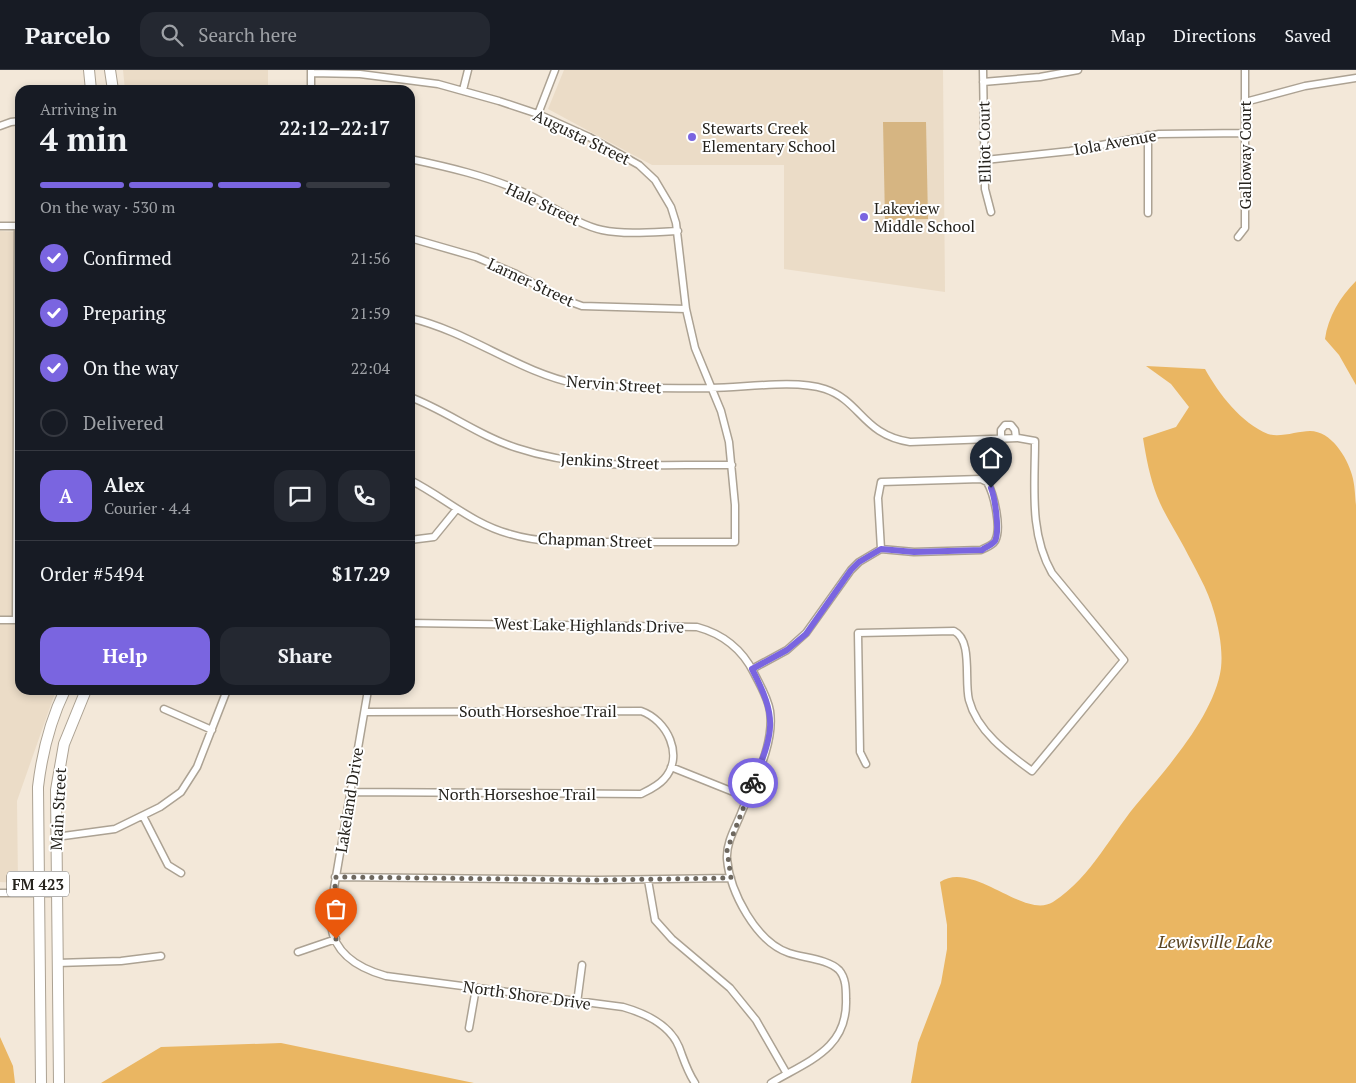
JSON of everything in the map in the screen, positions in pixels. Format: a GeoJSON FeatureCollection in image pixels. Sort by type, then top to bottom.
{"type":"FeatureCollection","features":[{"type":"Feature","properties":{"kind":"main road"},"geometry":{"type":"LineString","coordinates":[[110,70],[112,85]]}},
{"type":"Feature","properties":{"kind":"main road"},"geometry":{"type":"LineString","coordinates":[[89,72],[90,85]]}},
{"type":"Feature","properties":{"kind":"main road"},"geometry":{"type":"LineString","coordinates":[[89,72],[96,85]]}},
{"type":"Feature","properties":{"kind":"main road","name":"Main Street"},"geometry":{"type":"LineString","coordinates":[[41,1083],[38,787],[42,755],[48,732],[63,695]]}},
{"type":"Feature","properties":{"kind":"main road","name":"Main Street"},"geometry":{"type":"LineString","coordinates":[[59,1083],[56,790],[61,758],[74,715],[84,695]]}},
{"type":"Feature","properties":{"kind":"street"},"geometry":{"type":"LineString","coordinates":[[463,90],[468,70]]}},
{"type":"Feature","properties":{"kind":"street"},"geometry":{"type":"LineString","coordinates":[[538,114],[554,70]]}},
{"type":"Feature","properties":{"kind":"street","name":"Elliot Court"},"geometry":{"type":"LineString","coordinates":[[983,70],[985,189],[991,212]]}},
{"type":"Feature","properties":{"kind":"street"},"geometry":{"type":"LineString","coordinates":[[983,82],[1040,77],[1078,70]]}},
{"type":"Feature","properties":{"kind":"street","name":"Galloway Court"},"geometry":{"type":"LineString","coordinates":[[1238,238],[1245,228],[1245,70]]}},
{"type":"Feature","properties":{"kind":"street"},"geometry":{"type":"LineString","coordinates":[[311,72],[311,85]]}},
{"type":"Feature","properties":{"kind":"street","name":"Augusta Street"},"geometry":{"type":"LineString","coordinates":[[311,72],[387,74],[463,90],[538,114],[581,133],[639,165],[665,194],[672,207],[678,231],[686,309],[695,348],[721,410],[732,465],[735,542]]}},
{"type":"Feature","properties":{"kind":"street"},"geometry":{"type":"LineString","coordinates":[[1245,102],[1305,86],[1356,78]]}},
{"type":"Feature","properties":{"kind":"street"},"geometry":{"type":"LineString","coordinates":[[0,126],[15,122]]}},
{"type":"Feature","properties":{"kind":"street","name":"Iola Avenue"},"geometry":{"type":"LineString","coordinates":[[985,160],[1070,151],[1148,135],[1245,133]]}},
{"type":"Feature","properties":{"kind":"street"},"geometry":{"type":"LineString","coordinates":[[1148,135],[1148,213]]}},
{"type":"Feature","properties":{"kind":"street","name":"Hale Street"},"geometry":{"type":"LineString","coordinates":[[415,160],[503,184],[562,211],[591,227],[604,230],[678,231]]}},
{"type":"Feature","properties":{"kind":"street"},"geometry":{"type":"LineString","coordinates":[[0,226],[15,226]]}},
{"type":"Feature","properties":{"kind":"street","name":"Larner Street"},"geometry":{"type":"LineString","coordinates":[[415,239],[476,257],[516,274],[560,298],[582,306],[686,309]]}},
{"type":"Feature","properties":{"kind":"street","name":"Nervin Street"},"geometry":{"type":"LineString","coordinates":[[415,320],[461,334],[528,369],[559,380],[590,385],[711,388],[807,385],[825,389],[836,394],[882,435],[895,440],[910,442],[1016,438]]}},
{"type":"Feature","properties":{"kind":"street","name":"Jenkins Street"},"geometry":{"type":"LineString","coordinates":[[415,399],[431,405],[516,448],[556,460],[591,464],[732,465]]}},
{"type":"Feature","properties":{"kind":"street"},"geometry":{"type":"LineString","coordinates":[[866,764],[860,752],[858,633],[954,631],[958,634],[966,646],[968,692],[978,721],[988,735],[1032,771],[1124,660],[1052,573],[1043,558],[1036,530],[1034,441],[1016,438],[1016,430],[1011,425],[1006,425],[1001,430],[1001,439]]}},
{"type":"Feature","properties":{"kind":"street"},"geometry":{"type":"LineString","coordinates":[[752,669],[799,641],[851,570],[859,562],[881,549],[914,552],[982,550],[990,546],[995,540],[996,532],[995,501],[991,488],[987,482],[980,480],[881,482],[878,498],[881,549]]}},
{"type":"Feature","properties":{"kind":"street","name":"Chapman Street"},"geometry":{"type":"LineString","coordinates":[[415,483],[456,510],[510,534],[535,540],[564,542],[735,542]]}},
{"type":"Feature","properties":{"kind":"street"},"geometry":{"type":"LineString","coordinates":[[415,539],[434,537],[456,510]]}},
{"type":"Feature","properties":{"kind":"street"},"geometry":{"type":"LineString","coordinates":[[0,620],[15,620]]}},
{"type":"Feature","properties":{"kind":"street","name":"West Lake Highlands Drive"},"geometry":{"type":"LineString","coordinates":[[415,623],[697,627],[721,636],[730,642],[752,669],[770,708],[771,720],[765,753],[727,850],[731,878],[744,907],[765,939],[786,952],[832,966],[843,976],[846,1001],[841,1034],[826,1049],[786,1074]]}},
{"type":"Feature","properties":{"kind":"street"},"geometry":{"type":"LineString","coordinates":[[56,837],[104,832],[143,816],[172,800],[187,786],[225,695]]}},
{"type":"Feature","properties":{"kind":"street","name":"Lakeland Drive"},"geometry":{"type":"LineString","coordinates":[[336,939],[331,926],[336,877],[368,695]]}},
{"type":"Feature","properties":{"kind":"street"},"geometry":{"type":"LineString","coordinates":[[164,709],[212,730]]}},
{"type":"Feature","properties":{"kind":"street","name":"South Horseshoe Trail"},"geometry":{"type":"LineString","coordinates":[[366,712],[641,711],[657,719],[669,735],[672,755],[671,767]]}},
{"type":"Feature","properties":{"kind":"street"},"geometry":{"type":"LineString","coordinates":[[671,767],[746,798]]}},
{"type":"Feature","properties":{"kind":"street","name":"North Horseshoe Trail"},"geometry":{"type":"LineString","coordinates":[[350,792],[641,794],[664,780],[671,767]]}},
{"type":"Feature","properties":{"kind":"street"},"geometry":{"type":"LineString","coordinates":[[143,816],[168,865],[181,873]]}},
{"type":"Feature","properties":{"kind":"street"},"geometry":{"type":"LineString","coordinates":[[336,877],[648,880],[731,878]]}},
{"type":"Feature","properties":{"kind":"street"},"geometry":{"type":"LineString","coordinates":[[648,880],[655,920],[672,939],[730,988],[756,1020],[786,1074],[771,1083]]}},
{"type":"Feature","properties":{"kind":"street"},"geometry":{"type":"LineString","coordinates":[[0,893],[56,893]]}},
{"type":"Feature","properties":{"kind":"street"},"geometry":{"type":"LineString","coordinates":[[298,952],[336,939]]}},
{"type":"Feature","properties":{"kind":"street","name":"North Shore Drive"},"geometry":{"type":"LineString","coordinates":[[336,939],[349,958],[370,972],[623,1007],[644,1014],[664,1028],[676,1043],[683,1063],[695,1083]]}},
{"type":"Feature","properties":{"kind":"street"},"geometry":{"type":"LineString","coordinates":[[57,963],[121,962],[161,956]]}},
{"type":"Feature","properties":{"kind":"street"},"geometry":{"type":"LineString","coordinates":[[577,1002],[582,965]]}},
{"type":"Feature","properties":{"kind":"street"},"geometry":{"type":"LineString","coordinates":[[469,1028],[476,988]]}},
{"type":"Feature","properties":{"kind":"shaded area"},"geometry":{"type":"Polygon","coordinates":[[[123,70],[268,70],[268,85],[124,85],[123,70]]]}},
{"type":"Feature","properties":{"kind":"shaded area","name":"Lakeview Middle School"},"geometry":{"type":"Polygon","coordinates":[[[564,70],[943,70],[945,292],[784,269],[784,165],[652,165],[548,109],[564,70]]]}},
{"type":"Feature","properties":{"kind":"shaded area"},"geometry":{"type":"Polygon","coordinates":[[[883,122],[926,122],[928,219],[885,220],[883,122]]]}},
{"type":"Feature","properties":{"kind":"shaded area"},"geometry":{"type":"Polygon","coordinates":[[[0,231],[15,232],[15,695],[54,695],[17,801],[18,883],[0,882],[0,231]]]}},
{"type":"Feature","properties":{"kind":"water"},"geometry":{"type":"Polygon","coordinates":[[[1356,281],[1356,385],[1339,355],[1325,339],[1329,323],[1336,308],[1356,281]]]}},
{"type":"Feature","properties":{"kind":"water","name":"Lewisville Lake"},"geometry":{"type":"Polygon","coordinates":[[[1146,366],[1205,369],[1224,398],[1249,423],[1273,435],[1310,431],[1325,435],[1337,446],[1350,468],[1356,505],[1356,1083],[911,1083],[918,1043],[941,983],[947,949],[947,925],[940,882],[953,877],[968,878],[1028,903],[1041,905],[1053,902],[1067,892],[1091,867],[1130,812],[1190,738],[1210,703],[1217,685],[1221,668],[1221,654],[1219,632],[1214,612],[1200,578],[1157,496],[1148,467],[1143,438],[1176,427],[1189,407],[1171,384],[1146,366]]]}},
{"type":"Feature","properties":{"kind":"water"},"geometry":{"type":"Polygon","coordinates":[[[0,1037],[13,1066],[15,1083],[0,1083],[0,1037]]]}},
{"type":"Feature","properties":{"kind":"water"},"geometry":{"type":"Polygon","coordinates":[[[281,1043],[474,1083],[101,1083],[161,1047],[281,1043]]]}},
{"type":"Feature","properties":{"kind":"way so far"},"geometry":{"type":"LineString","coordinates":[[336,939],[331,926],[336,877],[598,880],[706,880],[731,878],[727,850],[753,783]]}},
{"type":"Feature","properties":{"kind":"place","name":"Stewarts Creek Elementary School"},"geometry":{"type":"Point","coordinates":[692,137]}},
{"type":"Feature","properties":{"kind":"place","name":"Lakeview Middle School"},"geometry":{"type":"Point","coordinates":[864,217]}},
{"type":"Feature","properties":{"kind":"route"},"geometry":{"type":"LineString","coordinates":[[753,783],[765,753],[771,720],[770,708],[752,669],[787,650],[799,641],[806,634],[851,570],[859,562],[881,549],[914,552],[982,550],[990,546],[995,540],[996,532],[995,501],[991,488]]}}]}
